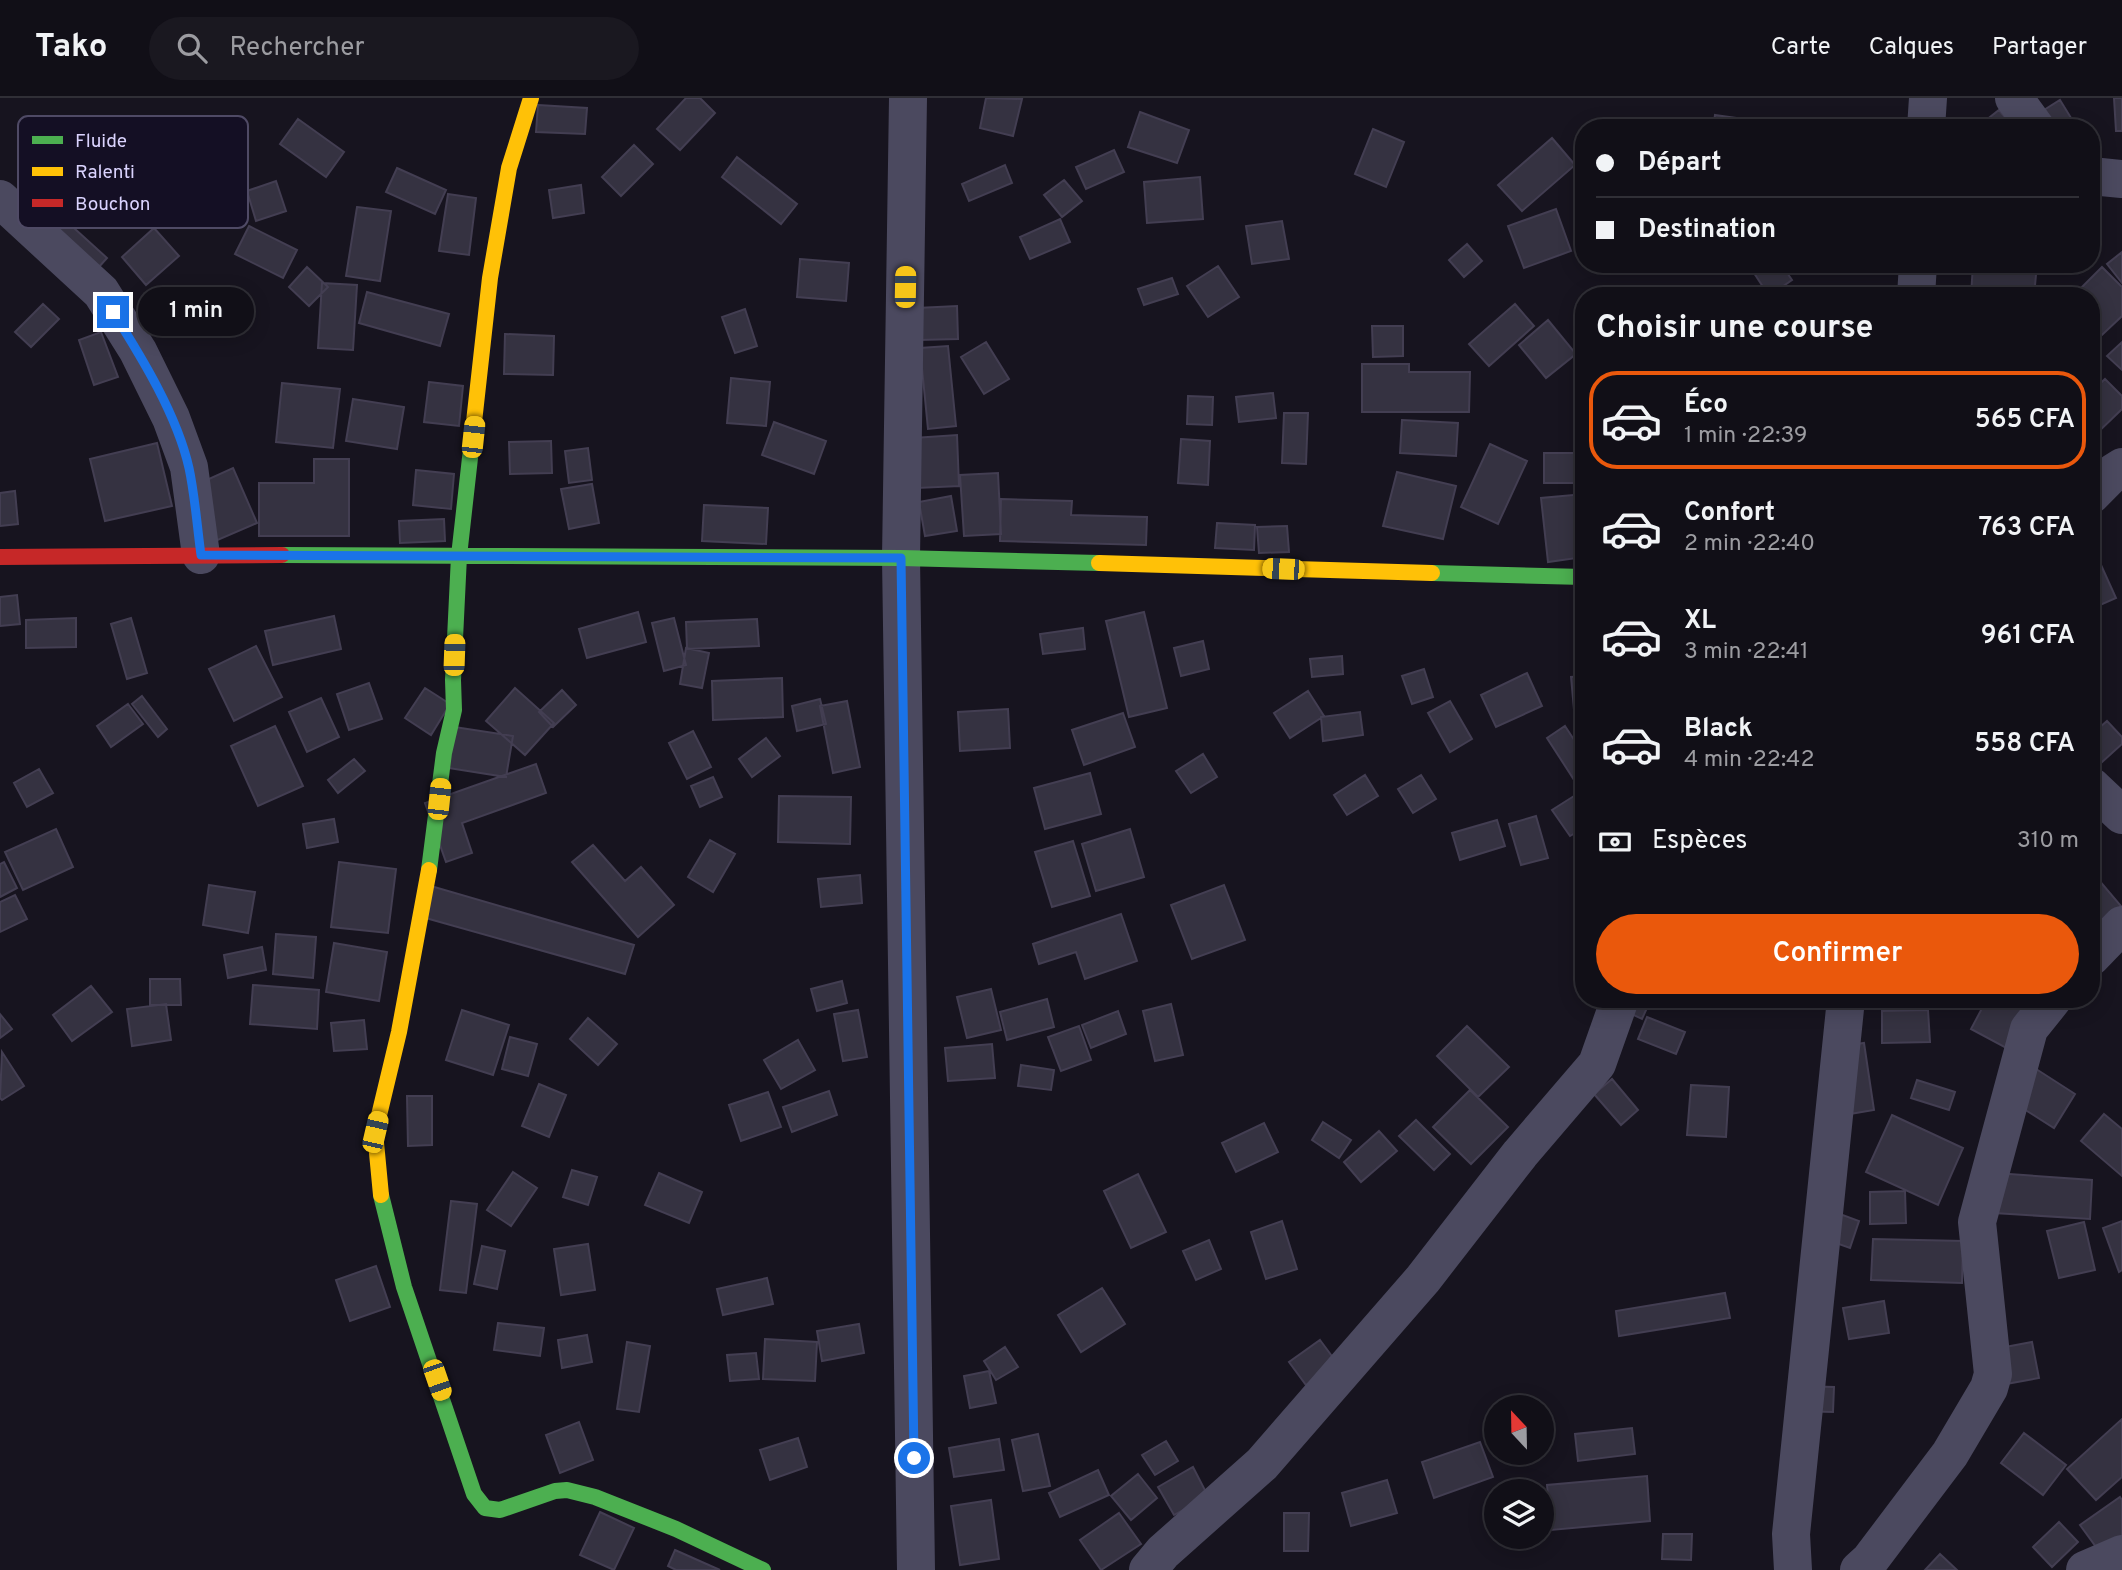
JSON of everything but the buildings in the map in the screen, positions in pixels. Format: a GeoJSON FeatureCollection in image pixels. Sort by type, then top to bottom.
{"type":"FeatureCollection","features":[{"type":"Feature","properties":{"kind":"street"},"geometry":{"type":"LineString","coordinates":[[531,98],[509,168],[490,278],[458,555],[454,710],[444,753],[433,845],[399,1032],[375,1132],[379,1187],[404,1287],[474,1494],[485,1508],[500,1510],[555,1491],[566,1490],[595,1497],[676,1529],[764,1570]]}},
{"type":"Feature","properties":{"kind":"street"},"geometry":{"type":"LineString","coordinates":[[908,98],[901,558],[916,1570]]}},
{"type":"Feature","properties":{"kind":"street"},"geometry":{"type":"LineString","coordinates":[[2014,98],[2029,119]]}},
{"type":"Feature","properties":{"kind":"street"},"geometry":{"type":"LineString","coordinates":[[2100,177],[2122,179]]}},
{"type":"Feature","properties":{"kind":"street"},"geometry":{"type":"LineString","coordinates":[[0,199],[18,216]]}},
{"type":"Feature","properties":{"kind":"street"},"geometry":{"type":"LineString","coordinates":[[31,228],[101,292],[138,351],[171,418],[189,467],[201,555]]}},
{"type":"Feature","properties":{"kind":"street"},"geometry":{"type":"LineString","coordinates":[[2100,486],[2122,467]]}},
{"type":"Feature","properties":{"kind":"street"},"geometry":{"type":"LineString","coordinates":[[0,556],[901,558],[1575,578]]}},
{"type":"Feature","properties":{"kind":"street"},"geometry":{"type":"LineString","coordinates":[[2100,794],[2122,815]]}},
{"type":"Feature","properties":{"kind":"street"},"geometry":{"type":"LineString","coordinates":[[2100,948],[2122,925]]}},
{"type":"Feature","properties":{"kind":"street"},"geometry":{"type":"LineString","coordinates":[[1148,1570],[1163,1552],[1262,1464],[1423,1279],[1520,1154],[1597,1064],[1617,1008]]}},
{"type":"Feature","properties":{"kind":"street"},"geometry":{"type":"LineString","coordinates":[[1793,1570],[1791,1534],[1845,1008]]}},
{"type":"Feature","properties":{"kind":"street"},"geometry":{"type":"LineString","coordinates":[[1859,1570],[1870,1560],[1950,1454],[1989,1388],[1993,1374],[1977,1222],[2029,1029],[2046,1008]]}},
{"type":"Feature","properties":{"kind":"street"},"geometry":{"type":"LineString","coordinates":[[2085,1570],[2122,1554]]}},
{"type":"Feature","properties":{"kind":"traffic: fast"},"geometry":{"type":"LineString","coordinates":[[429,870],[444,753],[454,710],[459,556],[471,449]]}},
{"type":"Feature","properties":{"kind":"traffic: fast"},"geometry":{"type":"LineString","coordinates":[[282,555],[901,558],[1099,563]]}},
{"type":"Feature","properties":{"kind":"traffic: fast"},"geometry":{"type":"LineString","coordinates":[[1432,573],[1575,577]]}},
{"type":"Feature","properties":{"kind":"traffic: fast"},"geometry":{"type":"LineString","coordinates":[[381,1195],[404,1287],[474,1494],[485,1508],[500,1510],[555,1491],[567,1490],[595,1497],[676,1529],[763,1570]]}},
{"type":"Feature","properties":{"kind":"traffic: slow"},"geometry":{"type":"LineString","coordinates":[[471,449],[490,278],[509,168],[531,98]]}},
{"type":"Feature","properties":{"kind":"traffic: slow"},"geometry":{"type":"LineString","coordinates":[[1099,563],[1432,573]]}},
{"type":"Feature","properties":{"kind":"traffic: slow"},"geometry":{"type":"LineString","coordinates":[[381,1195],[375,1132],[399,1032],[429,870]]}},
{"type":"Feature","properties":{"kind":"traffic: jam"},"geometry":{"type":"LineString","coordinates":[[0,557],[282,555]]}},
{"type":"Feature","properties":{"kind":"route"},"geometry":{"type":"LineString","coordinates":[[113,312],[138,351],[171,418],[189,467],[201,555],[901,558],[914,1458]]}}]}
